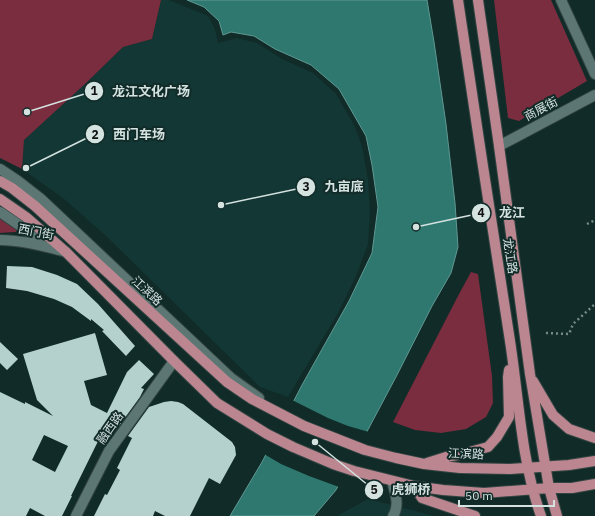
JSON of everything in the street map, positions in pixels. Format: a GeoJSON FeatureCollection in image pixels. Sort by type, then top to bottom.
{"type":"FeatureCollection","features":[{"type":"Feature","properties":{"kind":"main road","name":"龙江路"},"geometry":{"type":"LineString","coordinates":[[458,0],[528,468],[532,489],[541,516]]}},
{"type":"Feature","properties":{"kind":"main road","name":"龙江路"},"geometry":{"type":"LineString","coordinates":[[478,0],[530,374],[545,467],[557,516]]}},
{"type":"Feature","properties":{"kind":"main road","name":"江滨路"},"geometry":{"type":"LineString","coordinates":[[0,181],[12,188],[35,206],[227,382],[252,399],[304,426],[365,450],[424,464],[460,468],[510,469],[569,465],[595,461]]}},
{"type":"Feature","properties":{"kind":"main road"},"geometry":{"type":"LineString","coordinates":[[0,199],[26,217],[66,252],[217,403],[267,434],[326,461],[354,471],[414,486],[484,493],[549,488],[572,488],[595,484]]}},
{"type":"Feature","properties":{"kind":"main road"},"geometry":{"type":"LineString","coordinates":[[424,464],[488,447],[497,437],[510,417],[508,377],[511,350]]}},
{"type":"Feature","properties":{"kind":"main road"},"geometry":{"type":"LineString","coordinates":[[530,374],[553,414],[569,429],[595,438]]}},
{"type":"Feature","properties":{"kind":"main road"},"geometry":{"type":"LineString","coordinates":[[414,486],[422,498],[475,516]]}},
{"type":"Feature","properties":{"kind":"street"},"geometry":{"type":"LineString","coordinates":[[561,0],[595,74]]}},
{"type":"Feature","properties":{"kind":"street","name":"商展街"},"geometry":{"type":"LineString","coordinates":[[499,146],[595,95]]}},
{"type":"Feature","properties":{"kind":"street"},"geometry":{"type":"LineString","coordinates":[[0,169],[41,199],[231,378],[278,413]]}},
{"type":"Feature","properties":{"kind":"street"},"geometry":{"type":"LineString","coordinates":[[0,212],[22,227],[43,246]]}},
{"type":"Feature","properties":{"kind":"street","name":"西门街"},"geometry":{"type":"LineString","coordinates":[[0,240],[43,246],[66,252]]}},
{"type":"Feature","properties":{"kind":"street","name":"融西路"},"geometry":{"type":"LineString","coordinates":[[76,516],[109,451],[174,361]]}},
{"type":"Feature","properties":{"kind":"street"},"geometry":{"type":"LineString","coordinates":[[392,481],[397,504],[393,516]]}},
{"type":"Feature","properties":{"kind":"path"},"geometry":{"type":"LineString","coordinates":[[587,224],[595,220]]}},
{"type":"Feature","properties":{"kind":"path"},"geometry":{"type":"LineString","coordinates":[[546,333],[569,334],[573,324],[595,304]]}},
{"type":"Feature","properties":{"kind":"shaded area"},"geometry":{"type":"Polygon","coordinates":[[[0,0],[161,0],[152,39],[123,47],[24,140],[22,169],[0,158],[0,0]]]}},
{"type":"Feature","properties":{"kind":"shaded area"},"geometry":{"type":"Polygon","coordinates":[[[161,0],[169,0],[208,16],[215,29],[218,43],[237,38],[257,43],[282,59],[313,73],[336,94],[354,125],[362,146],[368,180],[370,212],[368,244],[356,276],[338,313],[288,397],[260,387],[104,234],[63,198],[22,169],[24,140],[123,47],[152,39],[161,0]]]}},
{"type":"Feature","properties":{"kind":"shaded area"},"geometry":{"type":"Polygon","coordinates":[[[494,0],[551,0],[587,81],[519,121],[508,118],[494,0]]]}},
{"type":"Feature","properties":{"kind":"shaded area"},"geometry":{"type":"Polygon","coordinates":[[[0,216],[17,229],[16,232],[0,233],[0,216]]]}},
{"type":"Feature","properties":{"kind":"shaded area"},"geometry":{"type":"Polygon","coordinates":[[[471,272],[478,274],[492,376],[493,403],[486,417],[466,429],[441,433],[415,430],[393,422],[458,296],[471,272]]]}},
{"type":"Feature","properties":{"kind":"shaded area"},"geometry":{"type":"Polygon","coordinates":[[[368,499],[415,511],[434,516],[337,516],[368,499]]]}},
{"type":"Feature","properties":{"kind":"water"},"geometry":{"type":"Polygon","coordinates":[[[187,0],[427,0],[446,124],[455,203],[458,247],[451,273],[432,306],[336,490],[314,516],[230,516],[262,462],[302,385],[349,301],[372,253],[378,207],[366,136],[339,89],[311,65],[275,49],[254,36],[231,32],[223,35],[219,21],[204,7],[187,0]]]}},
{"type":"Feature","properties":{"kind":"pier"},"geometry":{"type":"Polygon","coordinates":[[[292,400],[328,418],[369,432],[339,487],[281,464],[264,454],[292,400]]]}},
{"type":"Feature","properties":{"kind":"building"},"geometry":{"type":"Polygon","coordinates":[[[7,266],[32,267],[57,275],[77,284],[98,304],[135,346],[126,356],[102,331],[104,330],[91,319],[91,321],[72,307],[54,299],[27,291],[6,288],[7,266]]]}},
{"type":"Feature","properties":{"kind":"building"},"geometry":{"type":"Polygon","coordinates":[[[95,333],[107,375],[84,381],[91,405],[107,413],[127,372],[139,360],[154,374],[141,388],[144,389],[140,397],[116,430],[106,425],[62,516],[45,516],[30,508],[26,516],[0,516],[0,392],[25,404],[25,402],[53,416],[37,400],[23,354],[95,333]],[[44,435],[32,460],[55,472],[68,446],[44,435]]]}},
{"type":"Feature","properties":{"kind":"building"},"geometry":{"type":"Polygon","coordinates":[[[0,342],[18,359],[7,370],[0,363],[0,342]]]}},
{"type":"Feature","properties":{"kind":"building"},"geometry":{"type":"Polygon","coordinates":[[[171,401],[183,404],[232,442],[235,447],[236,455],[220,484],[209,478],[190,516],[165,516],[155,511],[153,516],[94,516],[105,494],[107,495],[120,470],[117,468],[132,438],[128,436],[149,407],[171,401]]]}},
{"type":"Feature","properties":{"kind":"place","name":"龙江文化广场"},"geometry":{"type":"Point","coordinates":[27,112]}},
{"type":"Feature","properties":{"kind":"place","name":"西门车场"},"geometry":{"type":"Point","coordinates":[26,168]}},
{"type":"Feature","properties":{"kind":"place","name":"九亩底"},"geometry":{"type":"Point","coordinates":[221,205]}},
{"type":"Feature","properties":{"kind":"place","name":"龙江"},"geometry":{"type":"Point","coordinates":[416,227]}},
{"type":"Feature","properties":{"kind":"place","name":"虎狮桥"},"geometry":{"type":"Point","coordinates":[315,442]}}]}
